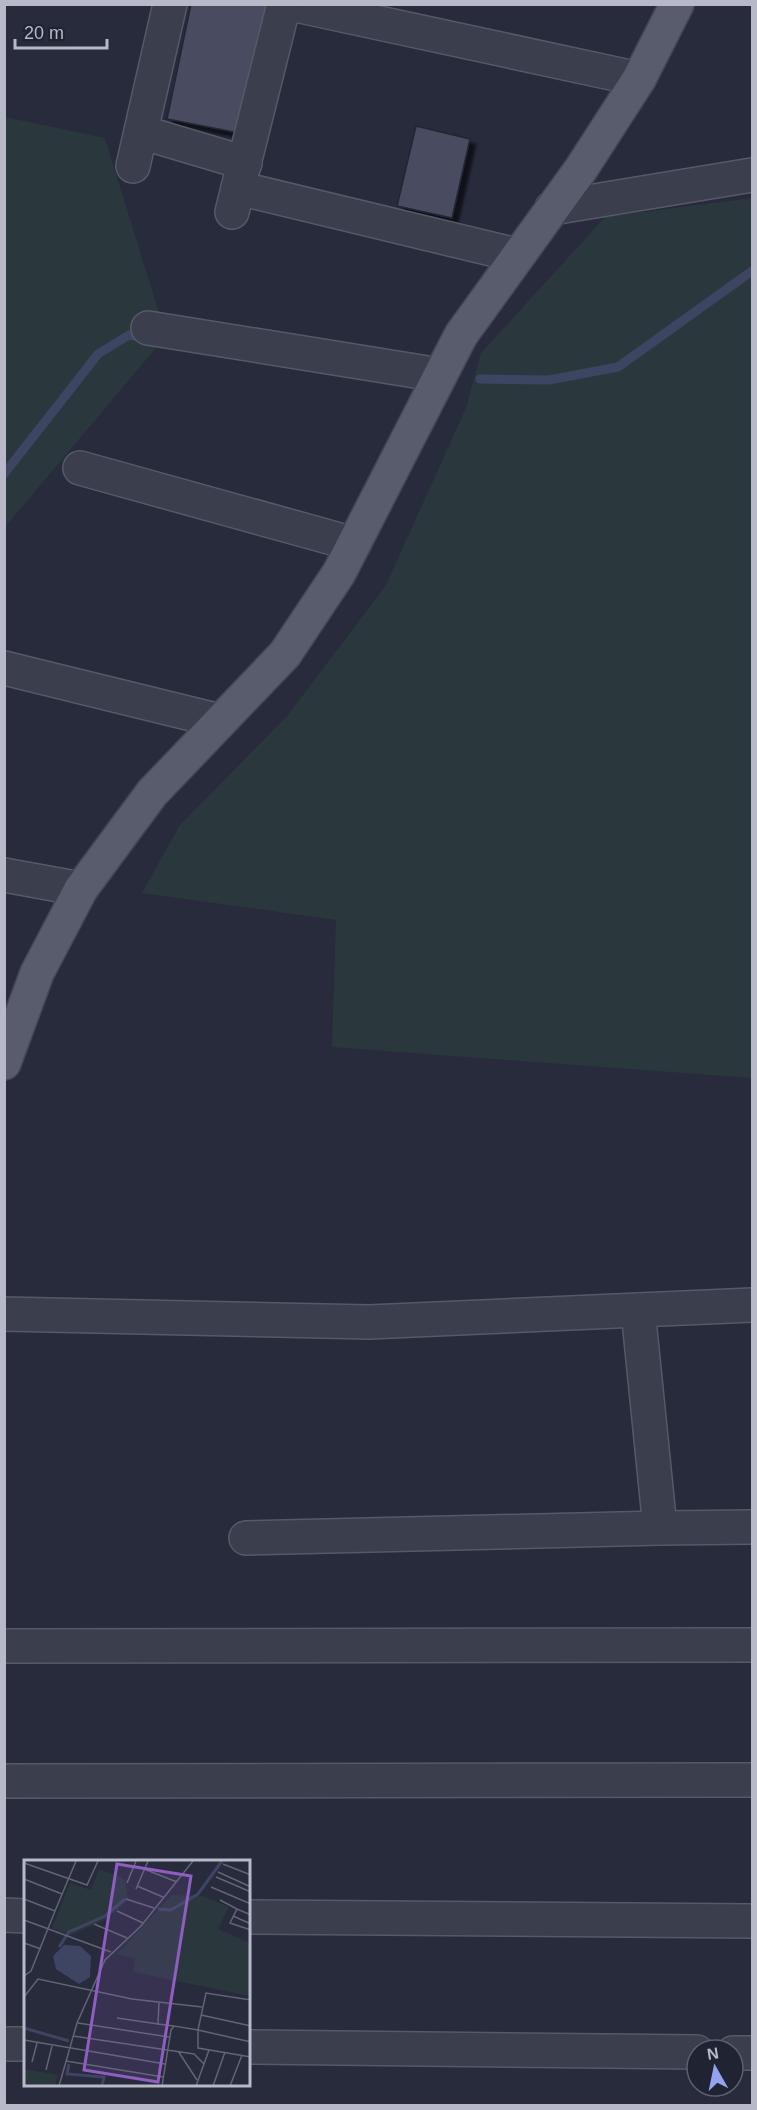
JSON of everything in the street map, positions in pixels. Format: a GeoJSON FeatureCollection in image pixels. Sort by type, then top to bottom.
{"type":"FeatureCollection","features":[{"type":"Feature","properties":{"kind":"main road"},"geometry":{"type":"LineString","coordinates":[[4,1063],[37,973],[81,889],[152,793],[285,654],[339,573],[460,334],[581,169],[639,79],[677,4]]}},
{"type":"Feature","properties":{"kind":"street"},"geometry":{"type":"LineString","coordinates":[[133,166],[170,4]]}},
{"type":"Feature","properties":{"kind":"street"},"geometry":{"type":"LineString","coordinates":[[238,188],[284,4]]}},
{"type":"Feature","properties":{"kind":"street"},"geometry":{"type":"LineString","coordinates":[[291,4],[639,79]]}},
{"type":"Feature","properties":{"kind":"street"},"geometry":{"type":"LineString","coordinates":[[141,132],[238,188],[516,255]]}},
{"type":"Feature","properties":{"kind":"street"},"geometry":{"type":"LineString","coordinates":[[552,208],[753,175]]}},
{"type":"Feature","properties":{"kind":"street"},"geometry":{"type":"LineString","coordinates":[[148,328],[440,375]]}},
{"type":"Feature","properties":{"kind":"street"},"geometry":{"type":"LineString","coordinates":[[80,468],[354,544]]}},
{"type":"Feature","properties":{"kind":"street"},"geometry":{"type":"LineString","coordinates":[[4,668],[220,721]]}},
{"type":"Feature","properties":{"kind":"street"},"geometry":{"type":"LineString","coordinates":[[4,875],[81,889]]}},
{"type":"Feature","properties":{"kind":"street"},"geometry":{"type":"LineString","coordinates":[[4,1314],[369,1322],[753,1305]]}},
{"type":"Feature","properties":{"kind":"street"},"geometry":{"type":"LineString","coordinates":[[638,1310],[660,1528]]}},
{"type":"Feature","properties":{"kind":"street"},"geometry":{"type":"LineString","coordinates":[[246,1538],[753,1527]]}},
{"type":"Feature","properties":{"kind":"street"},"geometry":{"type":"LineString","coordinates":[[4,1646],[753,1645]]}},
{"type":"Feature","properties":{"kind":"street"},"geometry":{"type":"LineString","coordinates":[[4,1781],[753,1780]]}},
{"type":"Feature","properties":{"kind":"street"},"geometry":{"type":"LineString","coordinates":[[4,1915],[24,1916]]}},
{"type":"Feature","properties":{"kind":"street"},"geometry":{"type":"LineString","coordinates":[[250,1917],[753,1922]]}},
{"type":"Feature","properties":{"kind":"street"},"geometry":{"type":"LineString","coordinates":[[4,2044],[24,2044]]}},
{"type":"Feature","properties":{"kind":"street"},"geometry":{"type":"LineString","coordinates":[[250,2047],[685,2052]]}},
{"type":"Feature","properties":{"kind":"shaded area"},"geometry":{"type":"Polygon","coordinates":[[[5,117],[105,138],[166,336],[5,527],[5,117]]]}},
{"type":"Feature","properties":{"kind":"shaded area"},"geometry":{"type":"Polygon","coordinates":[[[752,198],[752,1078],[332,1047],[336,920],[142,893],[180,825],[288,715],[386,585],[466,408],[481,353],[605,217],[752,198]]]}},
{"type":"Feature","properties":{"kind":"building"},"geometry":{"type":"Polygon","coordinates":[[[191,4],[270,4],[244,134],[167,119],[191,4]]]}},
{"type":"Feature","properties":{"kind":"building"},"geometry":{"type":"Polygon","coordinates":[[[416,126],[470,139],[452,218],[397,206],[416,126]]]}},
{"type":"Feature","properties":{"kind":"waterway"},"geometry":{"type":"LineString","coordinates":[[480,379],[549,380],[618,367],[752,271]]}},
{"type":"Feature","properties":{"kind":"waterway"},"geometry":{"type":"LineString","coordinates":[[4,474],[98,354],[129,335],[146,338]]}}]}
